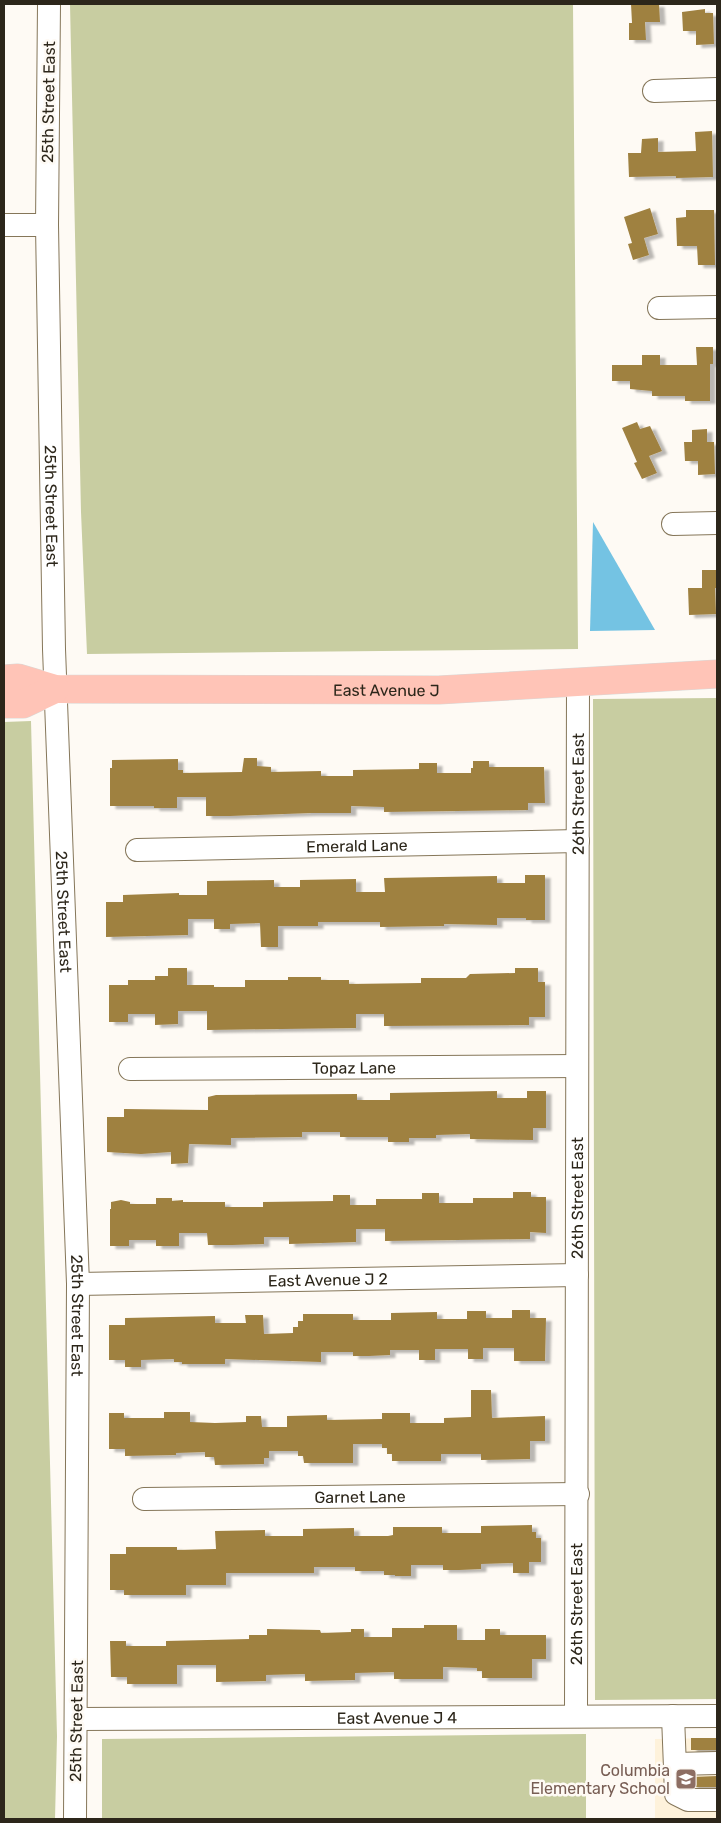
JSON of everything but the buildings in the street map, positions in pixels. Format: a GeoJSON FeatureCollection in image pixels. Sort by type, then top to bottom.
{"type":"FeatureCollection","features":[{"type":"Feature","properties":{"kind":"main road","name":"East Avenue J"},"geometry":{"type":"LineString","coordinates":[[4,679],[18,678],[55,689],[438,690],[717,674]]}},
{"type":"Feature","properties":{"kind":"main road","name":"East Avenue J"},"geometry":{"type":"LineString","coordinates":[[4,704],[23,704],[55,689]]}},
{"type":"Feature","properties":{"kind":"street","name":"25th Street East"},"geometry":{"type":"LineString","coordinates":[[49,4],[46,224],[55,689],[78,1284],[75,1819]]}},
{"type":"Feature","properties":{"kind":"street"},"geometry":{"type":"LineString","coordinates":[[654,91],[717,89]]}},
{"type":"Feature","properties":{"kind":"street"},"geometry":{"type":"LineString","coordinates":[[4,225],[46,224]]}},
{"type":"Feature","properties":{"kind":"street"},"geometry":{"type":"LineString","coordinates":[[659,308],[717,307]]}},
{"type":"Feature","properties":{"kind":"street"},"geometry":{"type":"LineString","coordinates":[[673,524],[717,523]]}},
{"type":"Feature","properties":{"kind":"street","name":"26th Street East"},"geometry":{"type":"LineString","coordinates":[[576,1716],[578,1494],[578,681]]}},
{"type":"Feature","properties":{"kind":"street","name":"Emerald Lane"},"geometry":{"type":"LineString","coordinates":[[137,850],[578,841]]}},
{"type":"Feature","properties":{"kind":"street","name":"Topaz Lane"},"geometry":{"type":"LineString","coordinates":[[130,1069],[577,1066]]}},
{"type":"Feature","properties":{"kind":"street","name":"East Avenue J 2"},"geometry":{"type":"LineString","coordinates":[[78,1284],[577,1275]]}},
{"type":"Feature","properties":{"kind":"street","name":"Garnet Lane"},"geometry":{"type":"LineString","coordinates":[[144,1500],[578,1494]]}},
{"type":"Feature","properties":{"kind":"street"},"geometry":{"type":"LineString","coordinates":[[673,1716],[676,1794],[688,1800],[717,1800]]}},
{"type":"Feature","properties":{"kind":"street","name":"East Avenue J 4"},"geometry":{"type":"LineString","coordinates":[[77,1719],[717,1716]]}},
{"type":"Feature","properties":{"kind":"street"},"geometry":{"type":"LineString","coordinates":[[675,1764],[717,1763]]}},
{"type":"Feature","properties":{"kind":"shaded area","name":"Columbia Elementary School"},"geometry":{"type":"Polygon","coordinates":[[[717,1738],[717,1819],[655,1819],[655,1739],[717,1738]]]}},
{"type":"Feature","properties":{"kind":"green space"},"geometry":{"type":"Polygon","coordinates":[[[70,4],[573,4],[578,649],[87,654],[81,512],[70,4]]]}},
{"type":"Feature","properties":{"kind":"green space"},"geometry":{"type":"Polygon","coordinates":[[[717,698],[717,1699],[595,1700],[593,699],[717,698]]]}},
{"type":"Feature","properties":{"kind":"green space"},"geometry":{"type":"Polygon","coordinates":[[[31,721],[57,1736],[55,1819],[4,1819],[4,722],[31,721]]]}},
{"type":"Feature","properties":{"kind":"green space"},"geometry":{"type":"Polygon","coordinates":[[[586,1734],[586,1819],[102,1819],[102,1739],[586,1734]]]}},
{"type":"Feature","properties":{"kind":"water"},"geometry":{"type":"Polygon","coordinates":[[[593,522],[655,630],[590,631],[593,522]]]}},
{"type":"Feature","properties":{"kind":"place","name":"Columbia Elementary School"},"geometry":{"type":"Point","coordinates":[686,1779]}}]}
